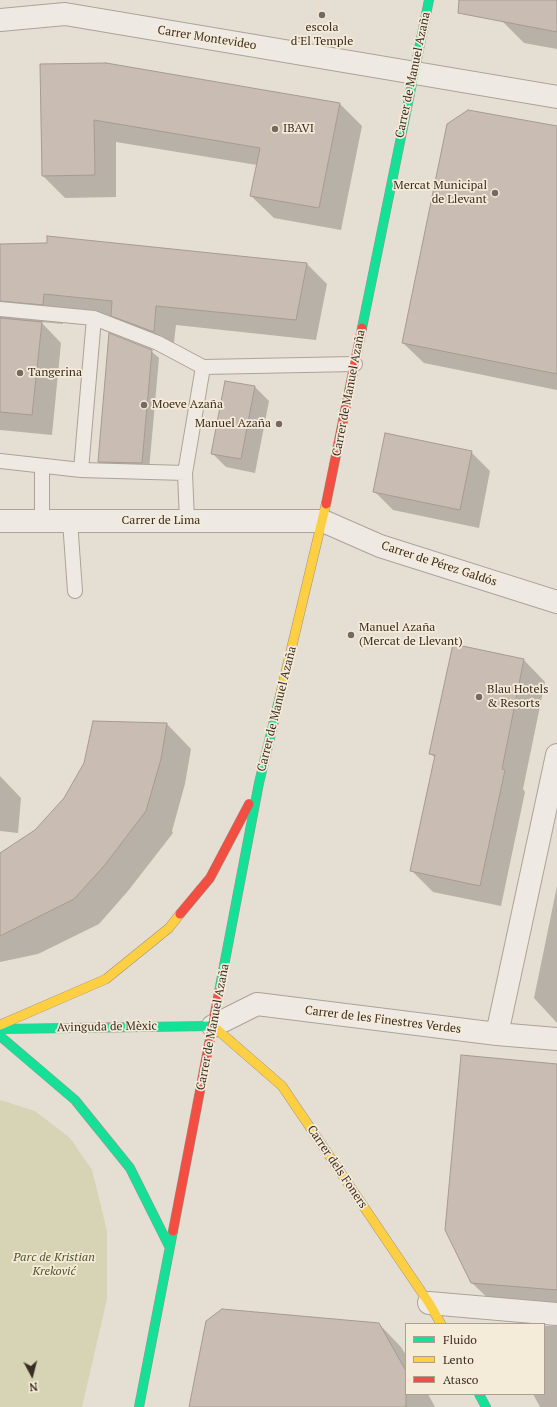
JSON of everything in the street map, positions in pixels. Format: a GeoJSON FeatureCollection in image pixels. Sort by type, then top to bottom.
{"type":"FeatureCollection","features":[{"type":"Feature","properties":{"kind":"street","name":"Carrer de Manuel Azaña"},"geometry":{"type":"LineString","coordinates":[[138,1407],[259,783],[323,522],[429,0]]}},
{"type":"Feature","properties":{"kind":"street","name":"Carrer Montevideo"},"geometry":{"type":"LineString","coordinates":[[0,20],[65,14],[557,97]]}},
{"type":"Feature","properties":{"kind":"street","name":"Carrer de Lima"},"geometry":{"type":"LineString","coordinates":[[0,521],[323,522]]}},
{"type":"Feature","properties":{"kind":"street","name":"Carrer de Pérez Galdós"},"geometry":{"type":"LineString","coordinates":[[323,522],[380,546],[557,602]]}},
{"type":"Feature","properties":{"kind":"street"},"geometry":{"type":"LineString","coordinates":[[497,1034],[557,755]]}},
{"type":"Feature","properties":{"kind":"street","name":"Carrer de Manuel Azaña"},"geometry":{"type":"LineString","coordinates":[[0,1025],[106,979],[169,928],[210,878],[259,783]]}},
{"type":"Feature","properties":{"kind":"street","name":"Carrer de les Finestres Verdes"},"geometry":{"type":"LineString","coordinates":[[213,1026],[257,1004],[497,1034],[557,1039]]}},
{"type":"Feature","properties":{"kind":"street","name":"Avinguda de Mèxic"},"geometry":{"type":"LineString","coordinates":[[0,1029],[213,1026]]}},
{"type":"Feature","properties":{"kind":"street","name":"Carrer dels Foners"},"geometry":{"type":"LineString","coordinates":[[213,1026],[282,1086],[429,1303],[440,1323]]}},
{"type":"Feature","properties":{"kind":"street"},"geometry":{"type":"LineString","coordinates":[[0,1036],[75,1100],[130,1168],[169,1246]]}},
{"type":"Feature","properties":{"kind":"street"},"geometry":{"type":"LineString","coordinates":[[429,1303],[557,1314]]}},
{"type":"Feature","properties":{"kind":"street"},"geometry":{"type":"LineString","coordinates":[[479,1395],[486,1407]]}},
{"type":"Feature","properties":{"kind":"lane"},"geometry":{"type":"LineString","coordinates":[[0,309],[94,318],[158,343],[203,367],[355,364]]}},
{"type":"Feature","properties":{"kind":"lane"},"geometry":{"type":"LineString","coordinates":[[80,470],[94,318]]}},
{"type":"Feature","properties":{"kind":"lane"},"geometry":{"type":"LineString","coordinates":[[187,521],[185,473],[203,367]]}},
{"type":"Feature","properties":{"kind":"lane"},"geometry":{"type":"LineString","coordinates":[[0,461],[80,470],[185,473]]}},
{"type":"Feature","properties":{"kind":"lane"},"geometry":{"type":"LineString","coordinates":[[42,466],[42,521]]}},
{"type":"Feature","properties":{"kind":"lane"},"geometry":{"type":"LineString","coordinates":[[70,521],[75,591]]}},
{"type":"Feature","properties":{"kind":"green space","name":"Parc de Kristian Kreković"},"geometry":{"type":"Polygon","coordinates":[[[0,1100],[35,1111],[70,1138],[92,1170],[107,1231],[107,1299],[82,1407],[0,1407],[0,1100]]]}},
{"type":"Feature","properties":{"kind":"building"},"geometry":{"type":"Polygon","coordinates":[[[459,0],[557,0],[557,32],[458,13],[459,0]]]}},
{"type":"Feature","properties":{"kind":"building"},"geometry":{"type":"Polygon","coordinates":[[[106,63],[340,103],[319,208],[250,196],[260,148],[94,120],[95,175],[42,176],[40,64],[106,63]]]}},
{"type":"Feature","properties":{"kind":"building","name":"Mercat Municipal de Llevant"},"geometry":{"type":"Polygon","coordinates":[[[468,110],[557,126],[557,374],[402,343],[447,124],[468,110]]]}},
{"type":"Feature","properties":{"kind":"building"},"geometry":{"type":"Polygon","coordinates":[[[47,236],[307,263],[296,320],[156,306],[154,332],[111,316],[112,301],[44,294],[43,305],[0,301],[0,244],[47,243],[47,236]]]}},
{"type":"Feature","properties":{"kind":"building"},"geometry":{"type":"Polygon","coordinates":[[[0,318],[42,322],[32,415],[0,412],[0,318]]]}},
{"type":"Feature","properties":{"kind":"building"},"geometry":{"type":"Polygon","coordinates":[[[109,333],[152,350],[142,463],[98,462],[109,333]]]}},
{"type":"Feature","properties":{"kind":"building"},"geometry":{"type":"Polygon","coordinates":[[[225,381],[255,386],[241,459],[211,454],[225,381]]]}},
{"type":"Feature","properties":{"kind":"building"},"geometry":{"type":"Polygon","coordinates":[[[385,433],[472,451],[460,510],[373,492],[385,433]]]}},
{"type":"Feature","properties":{"kind":"building"},"geometry":{"type":"Polygon","coordinates":[[[453,644],[524,659],[502,769],[505,770],[480,886],[410,871],[435,755],[429,754],[453,644]]]}},
{"type":"Feature","properties":{"kind":"building"},"geometry":{"type":"Polygon","coordinates":[[[93,721],[167,723],[161,759],[146,811],[104,866],[74,899],[0,936],[0,853],[35,830],[64,798],[84,763],[93,721]]]}},
{"type":"Feature","properties":{"kind":"building"},"geometry":{"type":"Polygon","coordinates":[[[461,1055],[557,1064],[557,1290],[471,1283],[445,1230],[461,1055]]]}},
{"type":"Feature","properties":{"kind":"building"},"geometry":{"type":"Polygon","coordinates":[[[222,1309],[379,1323],[405,1369],[406,1407],[189,1407],[206,1321],[222,1309]]]}},
{"type":"Feature","properties":{"kind":"traffic: fast"},"geometry":{"type":"LineString","coordinates":[[362,328],[429,0]]}},
{"type":"Feature","properties":{"kind":"traffic: fast"},"geometry":{"type":"LineString","coordinates":[[219,992],[259,783],[280,696]]}},
{"type":"Feature","properties":{"kind":"traffic: fast"},"geometry":{"type":"LineString","coordinates":[[0,1029],[213,1026]]}},
{"type":"Feature","properties":{"kind":"traffic: fast"},"geometry":{"type":"LineString","coordinates":[[0,1036],[75,1100],[130,1168],[169,1246]]}},
{"type":"Feature","properties":{"kind":"traffic: fast"},"geometry":{"type":"LineString","coordinates":[[139,1407],[173,1231]]}},
{"type":"Feature","properties":{"kind":"traffic: fast"},"geometry":{"type":"LineString","coordinates":[[480,1395],[486,1407]]}},
{"type":"Feature","properties":{"kind":"traffic: slow"},"geometry":{"type":"LineString","coordinates":[[280,696],[326,504]]}},
{"type":"Feature","properties":{"kind":"traffic: slow"},"geometry":{"type":"LineString","coordinates":[[0,1025],[106,979],[169,928],[180,914]]}},
{"type":"Feature","properties":{"kind":"traffic: slow"},"geometry":{"type":"LineString","coordinates":[[213,1026],[282,1086],[429,1303],[440,1323]]}},
{"type":"Feature","properties":{"kind":"traffic: jam"},"geometry":{"type":"LineString","coordinates":[[326,504],[362,328]]}},
{"type":"Feature","properties":{"kind":"traffic: jam"},"geometry":{"type":"LineString","coordinates":[[180,914],[210,878],[249,804]]}},
{"type":"Feature","properties":{"kind":"traffic: jam"},"geometry":{"type":"LineString","coordinates":[[173,1231],[219,992]]}},
{"type":"Feature","properties":{"kind":"place","name":"escola d'El Temple"},"geometry":{"type":"Point","coordinates":[322,15]}},
{"type":"Feature","properties":{"kind":"place","name":"IBAVI"},"geometry":{"type":"Point","coordinates":[275,129]}},
{"type":"Feature","properties":{"kind":"place","name":"Mercat Municipal de Llevant"},"geometry":{"type":"Point","coordinates":[495,193]}},
{"type":"Feature","properties":{"kind":"place","name":"Tangerina"},"geometry":{"type":"Point","coordinates":[20,373]}},
{"type":"Feature","properties":{"kind":"place","name":"Moeve Azaña"},"geometry":{"type":"Point","coordinates":[144,405]}},
{"type":"Feature","properties":{"kind":"place","name":"Manuel Azaña"},"geometry":{"type":"Point","coordinates":[279,424]}},
{"type":"Feature","properties":{"kind":"place","name":"Manuel Azaña (Mercat de Llevant)"},"geometry":{"type":"Point","coordinates":[351,635]}},
{"type":"Feature","properties":{"kind":"place","name":"Blau Hotels & Resorts"},"geometry":{"type":"Point","coordinates":[479,697]}}]}
